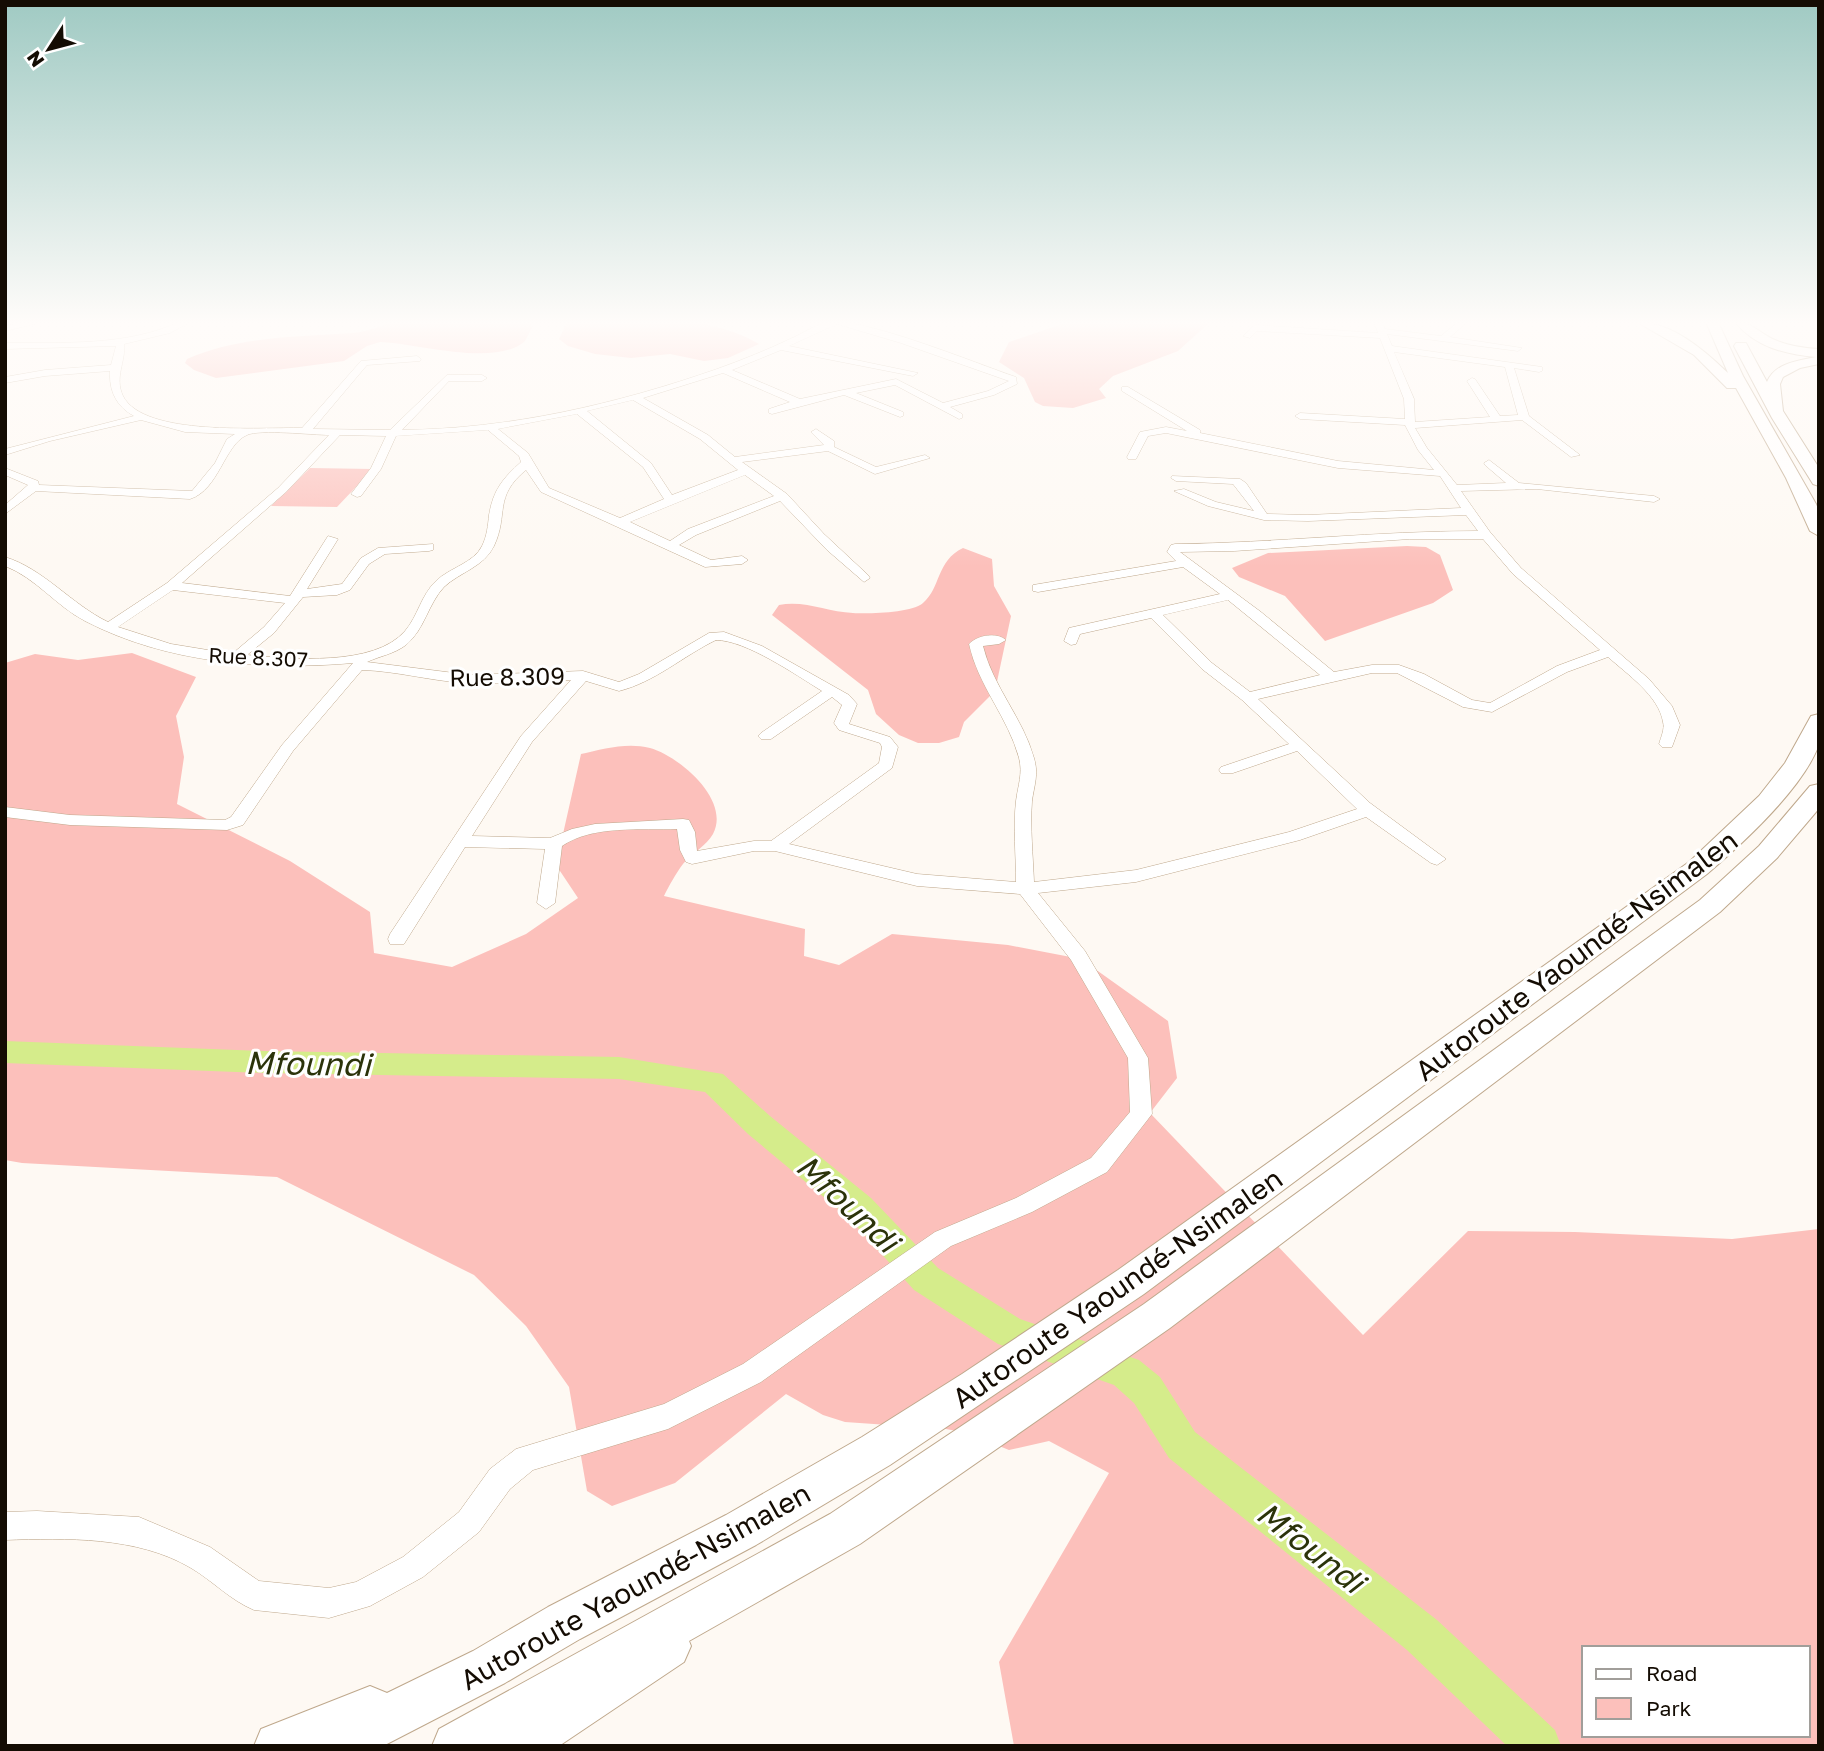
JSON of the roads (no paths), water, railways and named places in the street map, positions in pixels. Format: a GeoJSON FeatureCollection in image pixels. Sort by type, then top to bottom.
{"type":"FeatureCollection","features":[{"type":"Feature","properties":{"kind":"highway"},"geometry":{"type":"LineString","coordinates":[[1749,404],[1753,408]]}},
{"type":"Feature","properties":{"kind":"highway"},"geometry":{"type":"LineString","coordinates":[[1751,404],[1799,485],[1819,531]]}},
{"type":"Feature","properties":{"kind":"highway"},"geometry":{"type":"LineString","coordinates":[[1772,404],[1819,481]]}},
{"type":"Feature","properties":{"kind":"highway"},"geometry":{"type":"LineString","coordinates":[[1776,404],[1779,418]]}},
{"type":"Feature","properties":{"kind":"highway","name":"Autoroute Yaoundé-Nsimalen"},"geometry":{"type":"LineString","coordinates":[[332,1746],[489,1667],[564,1623],[741,1530],[876,1451],[1131,1282],[1629,921],[1698,868],[1741,832],[1781,788],[1808,747],[1819,721]]}},
{"type":"Feature","properties":{"kind":"highway","name":"Autoroute Yaoundé-Nsimalen"},"geometry":{"type":"LineString","coordinates":[[456,1746],[845,1529],[1157,1316],[1710,906],[1756,865],[1797,822],[1819,791]]}},
{"type":"Feature","properties":{"kind":"highway"},"geometry":{"type":"LineString","coordinates":[[516,1746],[845,1529]]}},
{"type":"Feature","properties":{"kind":"highway"},"geometry":{"type":"LineString","coordinates":[[278,1746],[564,1623]]}},
{"type":"Feature","properties":{"kind":"street"},"geometry":{"type":"LineString","coordinates":[[125,404],[142,417],[175,427],[392,434],[491,428],[604,404]]}},
{"type":"Feature","properties":{"kind":"street"},"geometry":{"type":"LineString","coordinates":[[305,431],[329,404]]}},
{"type":"Feature","properties":{"kind":"street"},"geometry":{"type":"LineString","coordinates":[[357,494],[376,469],[392,434],[422,404]]}},
{"type":"Feature","properties":{"kind":"street"},"geometry":{"type":"LineString","coordinates":[[648,404],[677,419],[746,471],[768,483],[864,578]]}},
{"type":"Feature","properties":{"kind":"street"},"geometry":{"type":"LineString","coordinates":[[772,411],[794,404]]}},
{"type":"Feature","properties":{"kind":"street"},"geometry":{"type":"LineString","coordinates":[[874,404],[900,414]]}},
{"type":"Feature","properties":{"kind":"street"},"geometry":{"type":"LineString","coordinates":[[940,404],[959,416]]}},
{"type":"Feature","properties":{"kind":"street"},"geometry":{"type":"LineString","coordinates":[[944,406],[952,404]]}},
{"type":"Feature","properties":{"kind":"street"},"geometry":{"type":"LineString","coordinates":[[1150,404],[1205,437]]}},
{"type":"Feature","properties":{"kind":"street"},"geometry":{"type":"LineString","coordinates":[[1409,404],[1410,429],[1486,535],[1517,571],[1644,682],[1667,709],[1672,726],[1667,744]]}},
{"type":"Feature","properties":{"kind":"street"},"geometry":{"type":"LineString","coordinates":[[1487,404],[1496,418]]}},
{"type":"Feature","properties":{"kind":"street"},"geometry":{"type":"LineString","coordinates":[[1520,404],[1524,417],[1575,455]]}},
{"type":"Feature","properties":{"kind":"street"},"geometry":{"type":"LineString","coordinates":[[579,410],[647,465],[670,500]]}},
{"type":"Feature","properties":{"kind":"street"},"geometry":{"type":"LineString","coordinates":[[1300,416],[1437,425],[1524,417]]}},
{"type":"Feature","properties":{"kind":"street"},"geometry":{"type":"LineString","coordinates":[[5,452],[142,417]]}},
{"type":"Feature","properties":{"kind":"street"},"geometry":{"type":"LineString","coordinates":[[491,428],[523,455],[545,490],[709,564],[732,564],[742,560]]}},
{"type":"Feature","properties":{"kind":"street"},"geometry":{"type":"LineString","coordinates":[[5,511],[33,488],[190,496],[196,493],[220,464],[231,441],[248,430]]}},
{"type":"Feature","properties":{"kind":"street"},"geometry":{"type":"LineString","coordinates":[[1132,457],[1144,434],[1166,430],[1366,469],[1443,473]]}},
{"type":"Feature","properties":{"kind":"street"},"geometry":{"type":"LineString","coordinates":[[109,627],[171,586],[282,490],[338,432]]}},
{"type":"Feature","properties":{"kind":"street"},"geometry":{"type":"LineString","coordinates":[[816,432],[830,443],[830,448]]}},
{"type":"Feature","properties":{"kind":"street"},"geometry":{"type":"LineString","coordinates":[[5,445],[18,448]]}},
{"type":"Feature","properties":{"kind":"street"},"geometry":{"type":"LineString","coordinates":[[733,460],[830,448],[875,471],[925,458]]}},
{"type":"Feature","properties":{"kind":"street","name":"Rue 8.307"},"geometry":{"type":"LineString","coordinates":[[9,564],[30,572],[86,617],[167,646],[234,659],[361,662],[408,636],[441,582],[478,558],[487,548],[503,486],[527,463]]}},
{"type":"Feature","properties":{"kind":"street"},"geometry":{"type":"LineString","coordinates":[[1489,463],[1516,486]]}},
{"type":"Feature","properties":{"kind":"street"},"geometry":{"type":"LineString","coordinates":[[5,471],[29,479],[34,483],[33,488]]}},
{"type":"Feature","properties":{"kind":"street"},"geometry":{"type":"LineString","coordinates":[[620,522],[746,471]]}},
{"type":"Feature","properties":{"kind":"street"},"geometry":{"type":"LineString","coordinates":[[1176,478],[1236,481],[1242,485],[1264,517]]}},
{"type":"Feature","properties":{"kind":"street"},"geometry":{"type":"LineString","coordinates":[[1454,488],[1516,486],[1654,499]]}},
{"type":"Feature","properties":{"kind":"street"},"geometry":{"type":"LineString","coordinates":[[1180,491],[1212,504],[1264,517],[1308,518],[1469,511]]}},
{"type":"Feature","properties":{"kind":"street"},"geometry":{"type":"LineString","coordinates":[[670,545],[692,532],[783,496]]}},
{"type":"Feature","properties":{"kind":"street"},"geometry":{"type":"LineString","coordinates":[[1331,677],[1185,563],[1174,552],[1175,548],[1234,547],[1410,535],[1486,535]]}},
{"type":"Feature","properties":{"kind":"street"},"geometry":{"type":"LineString","coordinates":[[234,659],[269,630],[296,596],[331,539]]}},
{"type":"Feature","properties":{"kind":"street"},"geometry":{"type":"LineString","coordinates":[[171,586],[296,596],[346,587],[365,561],[382,551],[429,547]]}},
{"type":"Feature","properties":{"kind":"street"},"geometry":{"type":"LineString","coordinates":[[1038,588],[1185,563]]}},
{"type":"Feature","properties":{"kind":"street"},"geometry":{"type":"LineString","coordinates":[[1071,641],[1074,631],[1230,596]]}},
{"type":"Feature","properties":{"kind":"street"},"geometry":{"type":"LineString","coordinates":[[1153,612],[1207,666],[1247,696],[1367,811],[1401,838],[1437,859]]}},
{"type":"Feature","properties":{"kind":"street","name":"Rue 8.309"},"geometry":{"type":"LineString","coordinates":[[361,662],[430,676],[470,679],[583,675],[611,687],[626,685],[716,635],[725,635],[776,659],[832,691]]}},
{"type":"Feature","properties":{"kind":"street"},"geometry":{"type":"LineString","coordinates":[[5,1526],[37,1525],[139,1531],[200,1557],[254,1595],[329,1602],[360,1596],[413,1567],[469,1522],[500,1479],[526,1459],[668,1416],[752,1373],[943,1239],[1024,1205],[1100,1164],[1141,1114],[1138,1058],[1078,956],[1024,889],[1024,800],[1028,791],[1030,766],[1020,736],[993,695],[976,644],[983,640],[999,640]]}},
{"type":"Feature","properties":{"kind":"street"},"geometry":{"type":"LineString","coordinates":[[1247,696],[1372,668],[1399,669],[1468,704],[1492,708],[1562,669],[1610,651]]}},
{"type":"Feature","properties":{"kind":"street"},"geometry":{"type":"LineString","coordinates":[[5,811],[44,814],[70,820],[227,825],[237,821],[287,748],[361,662]]}},
{"type":"Feature","properties":{"kind":"street"},"geometry":{"type":"LineString","coordinates":[[397,939],[526,739],[583,675]]}},
{"type":"Feature","properties":{"kind":"street"},"geometry":{"type":"LineString","coordinates":[[766,736],[832,691],[850,704],[841,723],[844,727],[888,743],[886,765],[775,846]]}},
{"type":"Feature","properties":{"kind":"street"},"geometry":{"type":"LineString","coordinates":[[1227,770],[1300,745]]}},
{"type":"Feature","properties":{"kind":"street"},"geometry":{"type":"LineString","coordinates":[[461,842],[554,844],[567,835],[582,831],[683,824],[687,829],[689,853],[692,858],[754,846],[775,846],[917,880],[1024,889],[1136,876],[1294,835],[1367,811]]}},
{"type":"Feature","properties":{"kind":"street"},"geometry":{"type":"LineString","coordinates":[[546,903],[554,844]]}},
{"type":"Feature","properties":{"kind":"waterway","name":"Mfoundi"},"geometry":{"type":"LineString","coordinates":[[5,1052],[265,1062],[619,1068],[713,1082],[759,1125],[860,1208],[926,1279],[1010,1332],[1126,1372],[1147,1390],[1182,1445],[1422,1635],[1539,1746]]}}]}
